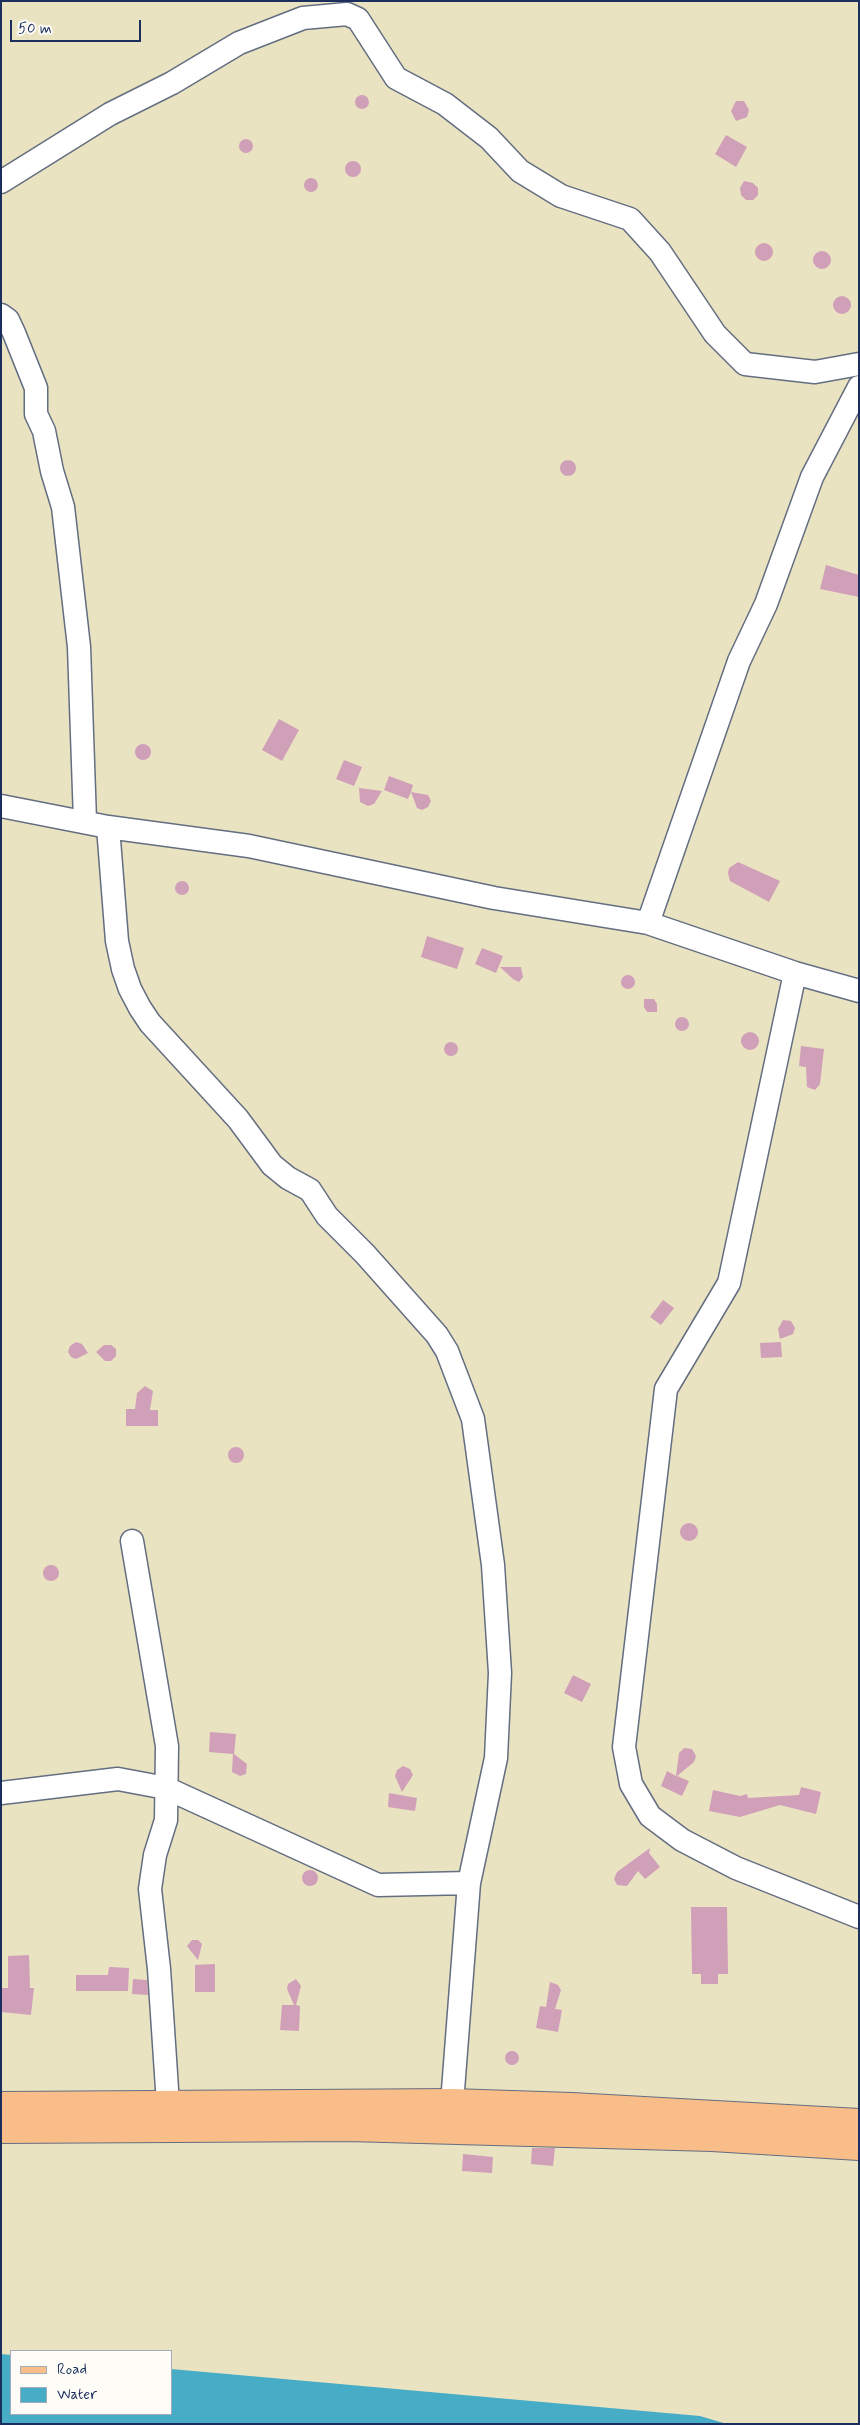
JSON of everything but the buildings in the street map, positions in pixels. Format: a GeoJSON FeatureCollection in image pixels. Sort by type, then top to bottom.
{"type":"FeatureCollection","features":[{"type":"Feature","properties":{"kind":"main road"},"geometry":{"type":"LineString","coordinates":[[1,2106],[452,2103],[572,2107],[859,2123]]}},
{"type":"Feature","properties":{"kind":"main road"},"geometry":{"type":"LineString","coordinates":[[1,2129],[348,2127],[712,2137],[859,2146]]}},
{"type":"Feature","properties":{"kind":"street"},"geometry":{"type":"LineString","coordinates":[[1,182],[110,114],[172,83],[239,43],[304,18],[347,14],[358,19],[396,78],[445,104],[489,138],[520,171],[561,196],[630,219],[660,252],[715,334],[745,364],[815,372],[859,364]]}},
{"type":"Feature","properties":{"kind":"street"},"geometry":{"type":"LineString","coordinates":[[1,315],[11,327],[36,388],[36,414],[44,431],[52,471],[63,507],[80,647],[85,821]]}},
{"type":"Feature","properties":{"kind":"street"},"geometry":{"type":"LineString","coordinates":[[648,923],[739,661],[766,604],[812,477],[859,387]]}},
{"type":"Feature","properties":{"kind":"street"},"geometry":{"type":"LineString","coordinates":[[1,806],[108,827],[249,846],[494,898],[648,923],[794,973],[859,991]]}},
{"type":"Feature","properties":{"kind":"street"},"geometry":{"type":"LineString","coordinates":[[108,827],[117,941],[130,989],[140,1008],[150,1023],[238,1119],[272,1165],[288,1178],[310,1190],[327,1216],[365,1254],[437,1335],[447,1351],[473,1419],[493,1565],[500,1673],[496,1758],[469,1883],[452,2103],[455,2130]]}},
{"type":"Feature","properties":{"kind":"street"},"geometry":{"type":"LineString","coordinates":[[794,973],[729,1284],[666,1389],[624,1747],[631,1784],[650,1816],[682,1840],[736,1868],[859,1917]]}},
{"type":"Feature","properties":{"kind":"street"},"geometry":{"type":"LineString","coordinates":[[132,1541],[167,1746],[166,1820],[155,1855],[150,1889],[159,1969],[168,2104]]}},
{"type":"Feature","properties":{"kind":"street"},"geometry":{"type":"LineString","coordinates":[[1,1793],[118,1779],[166,1788],[378,1885],[469,1883]]}},
{"type":"Feature","properties":{"kind":"water"},"geometry":{"type":"Polygon","coordinates":[[[1,2354],[10,2355],[10,2415],[172,2415],[172,2369],[700,2416],[727,2424],[1,2424],[1,2354]]]}}]}
